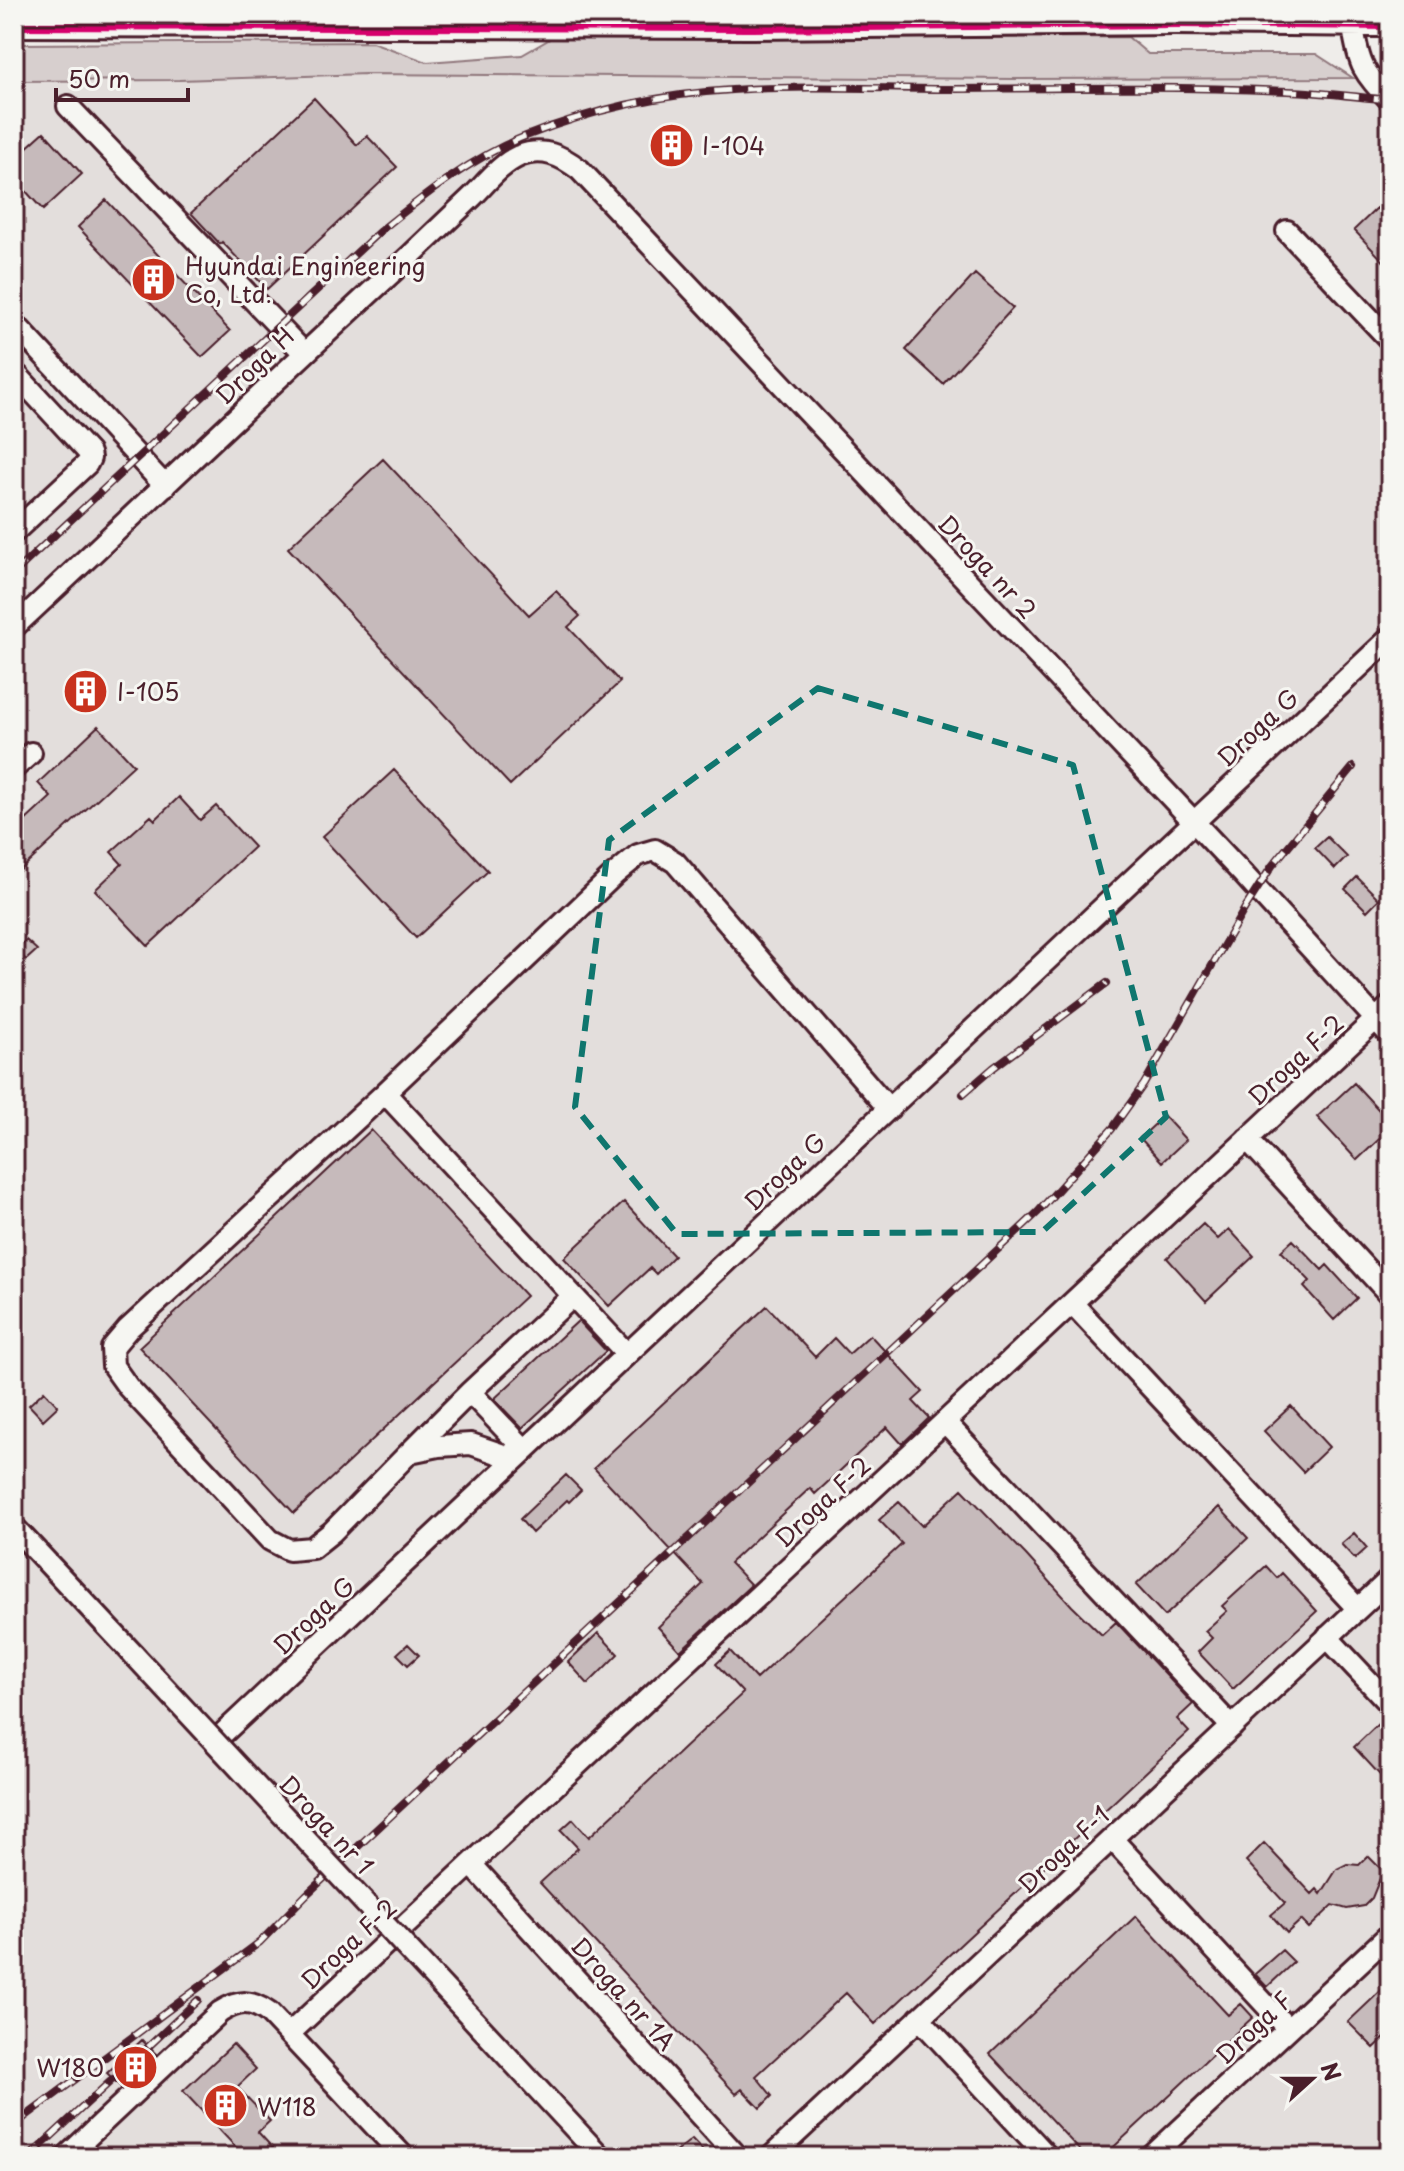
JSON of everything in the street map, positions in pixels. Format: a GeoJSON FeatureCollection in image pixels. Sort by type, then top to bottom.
{"type":"FeatureCollection","features":[{"type":"Feature","properties":{"kind":"street"},"geometry":{"type":"LineString","coordinates":[[14,26],[525,21],[753,28],[1162,24],[1390,26]]}},
{"type":"Feature","properties":{"kind":"street"},"geometry":{"type":"LineString","coordinates":[[1353,27],[1357,55],[1368,77],[1390,100]]}},
{"type":"Feature","properties":{"kind":"street"},"geometry":{"type":"LineString","coordinates":[[68,106],[304,353]]}},
{"type":"Feature","properties":{"kind":"street","name":"Droga H"},"geometry":{"type":"LineString","coordinates":[[14,627],[503,166],[518,157],[536,152]]}},
{"type":"Feature","properties":{"kind":"street","name":"Droga nr 2"},"geometry":{"type":"LineString","coordinates":[[536,152],[552,153],[580,170],[1194,822],[1383,1013],[1390,1035]]}},
{"type":"Feature","properties":{"kind":"street"},"geometry":{"type":"LineString","coordinates":[[1287,231],[1390,340]]}},
{"type":"Feature","properties":{"kind":"street"},"geometry":{"type":"LineString","coordinates":[[14,323],[165,486]]}},
{"type":"Feature","properties":{"kind":"street"},"geometry":{"type":"LineString","coordinates":[[14,375],[89,453],[90,458],[14,532]]}},
{"type":"Feature","properties":{"kind":"street","name":"Droga G"},"geometry":{"type":"LineString","coordinates":[[215,1741],[1390,638]]}},
{"type":"Feature","properties":{"kind":"street"},"geometry":{"type":"LineString","coordinates":[[14,768],[31,753]]}},
{"type":"Feature","properties":{"kind":"street"},"geometry":{"type":"LineString","coordinates":[[573,1296],[470,1392],[332,1532],[312,1548],[289,1550],[270,1540],[128,1387],[113,1366],[112,1348],[128,1329],[638,855],[655,850],[675,862],[889,1109]]}},
{"type":"Feature","properties":{"kind":"street","name":"Droga F-2"},"geometry":{"type":"LineString","coordinates":[[289,2034],[1383,1013]]}},
{"type":"Feature","properties":{"kind":"street"},"geometry":{"type":"LineString","coordinates":[[385,1093],[627,1354]]}},
{"type":"Feature","properties":{"kind":"street"},"geometry":{"type":"LineString","coordinates":[[1247,1139],[1390,1295]]}},
{"type":"Feature","properties":{"kind":"street"},"geometry":{"type":"LineString","coordinates":[[1072,1303],[1358,1609]]}},
{"type":"Feature","properties":{"kind":"street"},"geometry":{"type":"LineString","coordinates":[[470,1392],[520,1454]]}},
{"type":"Feature","properties":{"kind":"street"},"geometry":{"type":"LineString","coordinates":[[945,1422],[1232,1727]]}},
{"type":"Feature","properties":{"kind":"street"},"geometry":{"type":"LineString","coordinates":[[410,1452],[471,1444],[520,1454]]}},
{"type":"Feature","properties":{"kind":"street","name":"Droga nr 1"},"geometry":{"type":"LineString","coordinates":[[14,1527],[601,2157]]}},
{"type":"Feature","properties":{"kind":"street","name":"Droga F-1"},"geometry":{"type":"LineString","coordinates":[[771,2157],[1390,1579]]}},
{"type":"Feature","properties":{"kind":"street"},"geometry":{"type":"LineString","coordinates":[[1327,1637],[1390,1704]]}},
{"type":"Feature","properties":{"kind":"street"},"geometry":{"type":"LineString","coordinates":[[1112,1839],[1288,2029]]}},
{"type":"Feature","properties":{"kind":"street","name":"Droga nr 1A"},"geometry":{"type":"LineString","coordinates":[[471,1864],[738,2157]]}},
{"type":"Feature","properties":{"kind":"street","name":"Droga F"},"geometry":{"type":"LineString","coordinates":[[1151,2157],[1390,1934]]}},
{"type":"Feature","properties":{"kind":"street"},"geometry":{"type":"LineString","coordinates":[[66,2157],[220,2012],[231,2005],[246,2002],[257,2004],[269,2013],[404,2157]]}},
{"type":"Feature","properties":{"kind":"street"},"geometry":{"type":"LineString","coordinates":[[919,2018],[1048,2157]]}},
{"type":"Feature","properties":{"kind":"highlighted area"},"geometry":{"type":"Polygon","coordinates":[[[818,688],[1073,765],[1166,1117],[1042,1232],[677,1234],[575,1107],[609,840],[818,688]]]}},
{"type":"Feature","properties":{"kind":"shaded area"},"geometry":{"type":"Polygon","coordinates":[[[14,14],[800,14],[483,17],[14,14]]]}},
{"type":"Feature","properties":{"kind":"shaded area"},"geometry":{"type":"Polygon","coordinates":[[[557,35],[738,39],[1128,37],[1148,54],[1316,54],[1353,78],[366,74],[14,81],[14,44],[372,42],[427,62],[522,55],[557,35]]]}},
{"type":"Feature","properties":{"kind":"shaded area"},"geometry":{"type":"Polygon","coordinates":[[[14,65],[536,75],[1015,79],[1353,78],[1384,77],[1390,72],[1390,2157],[14,2157],[14,65]]]}},
{"type":"Feature","properties":{"kind":"building"},"geometry":{"type":"Polygon","coordinates":[[[314,98],[357,145],[367,136],[397,167],[267,289],[191,213],[314,98]]]}},
{"type":"Feature","properties":{"kind":"building","name":"I-104"},"geometry":{"type":"Polygon","coordinates":[[[675,131],[685,142],[667,159],[657,148],[675,131]]]}},
{"type":"Feature","properties":{"kind":"building"},"geometry":{"type":"Polygon","coordinates":[[[44,132],[82,174],[43,210],[14,178],[14,159],[44,132]]]}},
{"type":"Feature","properties":{"kind":"building","name":"Hyundai Engineering Co, Ltd."},"geometry":{"type":"Polygon","coordinates":[[[106,200],[230,331],[202,357],[78,227],[106,200]]]}},
{"type":"Feature","properties":{"kind":"building"},"geometry":{"type":"Polygon","coordinates":[[[1377,208],[1390,221],[1390,268],[1354,230],[1377,208]]]}},
{"type":"Feature","properties":{"kind":"building"},"geometry":{"type":"Polygon","coordinates":[[[975,274],[1013,308],[943,384],[906,350],[975,274]]]}},
{"type":"Feature","properties":{"kind":"building"},"geometry":{"type":"Polygon","coordinates":[[[383,459],[529,615],[556,591],[580,616],[568,627],[620,682],[510,785],[288,548],[383,459]]]}},
{"type":"Feature","properties":{"kind":"building","name":"I-105"},"geometry":{"type":"Polygon","coordinates":[[[83,676],[100,695],[90,705],[72,686],[83,676]]]}},
{"type":"Feature","properties":{"kind":"building"},"geometry":{"type":"Polygon","coordinates":[[[98,726],[134,765],[14,876],[14,807],[25,821],[51,797],[38,783],[98,726]]]}},
{"type":"Feature","properties":{"kind":"building"},"geometry":{"type":"Polygon","coordinates":[[[394,770],[488,871],[416,938],[322,837],[394,770]]]}},
{"type":"Feature","properties":{"kind":"building"},"geometry":{"type":"Polygon","coordinates":[[[179,797],[200,820],[216,806],[254,847],[148,946],[95,890],[122,864],[111,852],[151,816],[155,820],[179,797]]]}},
{"type":"Feature","properties":{"kind":"building"},"geometry":{"type":"Polygon","coordinates":[[[1327,837],[1347,857],[1335,869],[1315,848],[1327,837]]]}},
{"type":"Feature","properties":{"kind":"building"},"geometry":{"type":"Polygon","coordinates":[[[1357,877],[1379,899],[1367,911],[1345,889],[1357,877]]]}},
{"type":"Feature","properties":{"kind":"building"},"geometry":{"type":"Polygon","coordinates":[[[26,940],[37,950],[26,960],[16,950],[26,940]]]}},
{"type":"Feature","properties":{"kind":"building"},"geometry":{"type":"Polygon","coordinates":[[[1354,1083],[1390,1122],[1390,1129],[1357,1160],[1317,1117],[1354,1083]]]}},
{"type":"Feature","properties":{"kind":"building"},"geometry":{"type":"Polygon","coordinates":[[[1164,1116],[1186,1140],[1162,1162],[1140,1138],[1164,1116]]]}},
{"type":"Feature","properties":{"kind":"building"},"geometry":{"type":"Polygon","coordinates":[[[371,1130],[526,1296],[294,1513],[139,1347],[371,1130]]]}},
{"type":"Feature","properties":{"kind":"building"},"geometry":{"type":"Polygon","coordinates":[[[624,1202],[674,1256],[656,1274],[650,1268],[609,1306],[564,1258],[624,1202]]]}},
{"type":"Feature","properties":{"kind":"building"},"geometry":{"type":"Polygon","coordinates":[[[1203,1224],[1218,1239],[1229,1229],[1254,1256],[1206,1301],[1167,1258],[1203,1224]]]}},
{"type":"Feature","properties":{"kind":"building"},"geometry":{"type":"Polygon","coordinates":[[[1293,1240],[1322,1270],[1327,1265],[1357,1298],[1334,1320],[1304,1287],[1310,1281],[1281,1251],[1293,1240]]]}},
{"type":"Feature","properties":{"kind":"building"},"geometry":{"type":"Polygon","coordinates":[[[767,1306],[815,1357],[834,1338],[849,1354],[870,1335],[923,1392],[913,1401],[929,1418],[902,1444],[887,1427],[815,1494],[810,1488],[730,1563],[751,1585],[680,1651],[658,1627],[703,1584],[594,1468],[767,1306]]]}},
{"type":"Feature","properties":{"kind":"building"},"geometry":{"type":"Polygon","coordinates":[[[578,1321],[606,1351],[522,1428],[494,1399],[578,1321]]]}},
{"type":"Feature","properties":{"kind":"building"},"geometry":{"type":"Polygon","coordinates":[[[44,1391],[58,1406],[43,1420],[29,1405],[44,1391]]]}},
{"type":"Feature","properties":{"kind":"building"},"geometry":{"type":"Polygon","coordinates":[[[1291,1406],[1329,1447],[1303,1472],[1264,1431],[1291,1406]]]}},
{"type":"Feature","properties":{"kind":"building"},"geometry":{"type":"Polygon","coordinates":[[[566,1475],[581,1490],[532,1533],[520,1519],[566,1475]]]}},
{"type":"Feature","properties":{"kind":"building"},"geometry":{"type":"Polygon","coordinates":[[[962,1489],[1102,1635],[1116,1622],[1193,1704],[1177,1719],[1189,1732],[875,2024],[846,1993],[756,2076],[772,2096],[760,2108],[742,2089],[736,2094],[540,1883],[578,1848],[561,1830],[573,1819],[589,1837],[743,1693],[716,1664],[730,1651],[756,1679],[902,1544],[879,1520],[899,1502],[922,1526],[962,1489]]]}},
{"type":"Feature","properties":{"kind":"building"},"geometry":{"type":"Polygon","coordinates":[[[1219,1507],[1248,1538],[1165,1616],[1136,1585],[1219,1507]]]}},
{"type":"Feature","properties":{"kind":"building"},"geometry":{"type":"Polygon","coordinates":[[[1354,1533],[1367,1548],[1355,1559],[1341,1544],[1354,1533]]]}},
{"type":"Feature","properties":{"kind":"building"},"geometry":{"type":"Polygon","coordinates":[[[1266,1566],[1277,1578],[1282,1573],[1317,1611],[1233,1689],[1198,1652],[1212,1638],[1205,1631],[1227,1611],[1222,1606],[1266,1566]]]}},
{"type":"Feature","properties":{"kind":"building"},"geometry":{"type":"Polygon","coordinates":[[[598,1633],[618,1654],[588,1684],[568,1662],[598,1633]]]}},
{"type":"Feature","properties":{"kind":"building"},"geometry":{"type":"Polygon","coordinates":[[[408,1644],[419,1655],[408,1665],[397,1654],[408,1644]]]}},
{"type":"Feature","properties":{"kind":"building"},"geometry":{"type":"Polygon","coordinates":[[[1378,1724],[1390,1737],[1390,1786],[1354,1747],[1378,1724]]]}},
{"type":"Feature","properties":{"kind":"building"},"geometry":{"type":"Polygon","coordinates":[[[1264,1843],[1312,1894],[1317,1889],[1321,1894],[1337,1869],[1347,1864],[1359,1865],[1368,1856],[1383,1871],[1372,1898],[1364,1906],[1347,1909],[1333,1905],[1309,1928],[1301,1920],[1287,1933],[1271,1915],[1285,1903],[1246,1861],[1264,1843]]]}},
{"type":"Feature","properties":{"kind":"building"},"geometry":{"type":"Polygon","coordinates":[[[1136,1916],[1228,2015],[1241,2004],[1253,2017],[1103,2157],[1086,2157],[990,2054],[1136,1916]]]}},
{"type":"Feature","properties":{"kind":"building"},"geometry":{"type":"Polygon","coordinates":[[[1282,1950],[1294,1962],[1267,1987],[1255,1974],[1282,1950]]]}},
{"type":"Feature","properties":{"kind":"building"},"geometry":{"type":"Polygon","coordinates":[[[1390,1982],[1390,2033],[1374,2048],[1348,2022],[1390,1982]]]}},
{"type":"Feature","properties":{"kind":"building","name":"W180"},"geometry":{"type":"Polygon","coordinates":[[[142,2040],[156,2054],[121,2087],[107,2073],[142,2040]]]}},
{"type":"Feature","properties":{"kind":"building","name":"W118"},"geometry":{"type":"Polygon","coordinates":[[[233,2044],[256,2069],[237,2087],[270,2121],[258,2132],[281,2157],[245,2157],[183,2091],[233,2044]]]}},
{"type":"Feature","properties":{"kind":"building"},"geometry":{"type":"Polygon","coordinates":[[[692,2139],[709,2157],[669,2157],[692,2139]]]}},
{"type":"Feature","properties":{"kind":"railway"},"geometry":{"type":"LineString","coordinates":[[14,573],[380,231],[468,166],[506,145],[551,127],[653,99],[706,92],[816,87],[1205,88],[1390,100]]}},
{"type":"Feature","properties":{"kind":"railway"},"geometry":{"type":"LineString","coordinates":[[14,2125],[260,1942],[306,1895],[1038,1212],[1112,1129],[1144,1084],[1272,866],[1353,767]]}},
{"type":"Feature","properties":{"kind":"railway"},"geometry":{"type":"LineString","coordinates":[[963,1094],[1107,983]]}},
{"type":"Feature","properties":{"kind":"railway"},"geometry":{"type":"LineString","coordinates":[[148,2047],[198,2000]]}},
{"type":"Feature","properties":{"kind":"railway"},"geometry":{"type":"LineString","coordinates":[[29,2157],[113,2079]]}},
{"type":"Feature","properties":{"kind":"cycle path"},"geometry":{"type":"LineString","coordinates":[[14,26],[1390,26]]}},
{"type":"Feature","properties":{"kind":"place","name":"I-104"},"geometry":{"type":"Point","coordinates":[671,145]}},
{"type":"Feature","properties":{"kind":"place","name":"Hyundai Engineering Co, Ltd."},"geometry":{"type":"Point","coordinates":[154,279]}},
{"type":"Feature","properties":{"kind":"place","name":"I-105"},"geometry":{"type":"Point","coordinates":[86,691]}},
{"type":"Feature","properties":{"kind":"place","name":"W180"},"geometry":{"type":"Point","coordinates":[135,2067]}},
{"type":"Feature","properties":{"kind":"place","name":"W118"},"geometry":{"type":"Point","coordinates":[226,2106]}}]}
